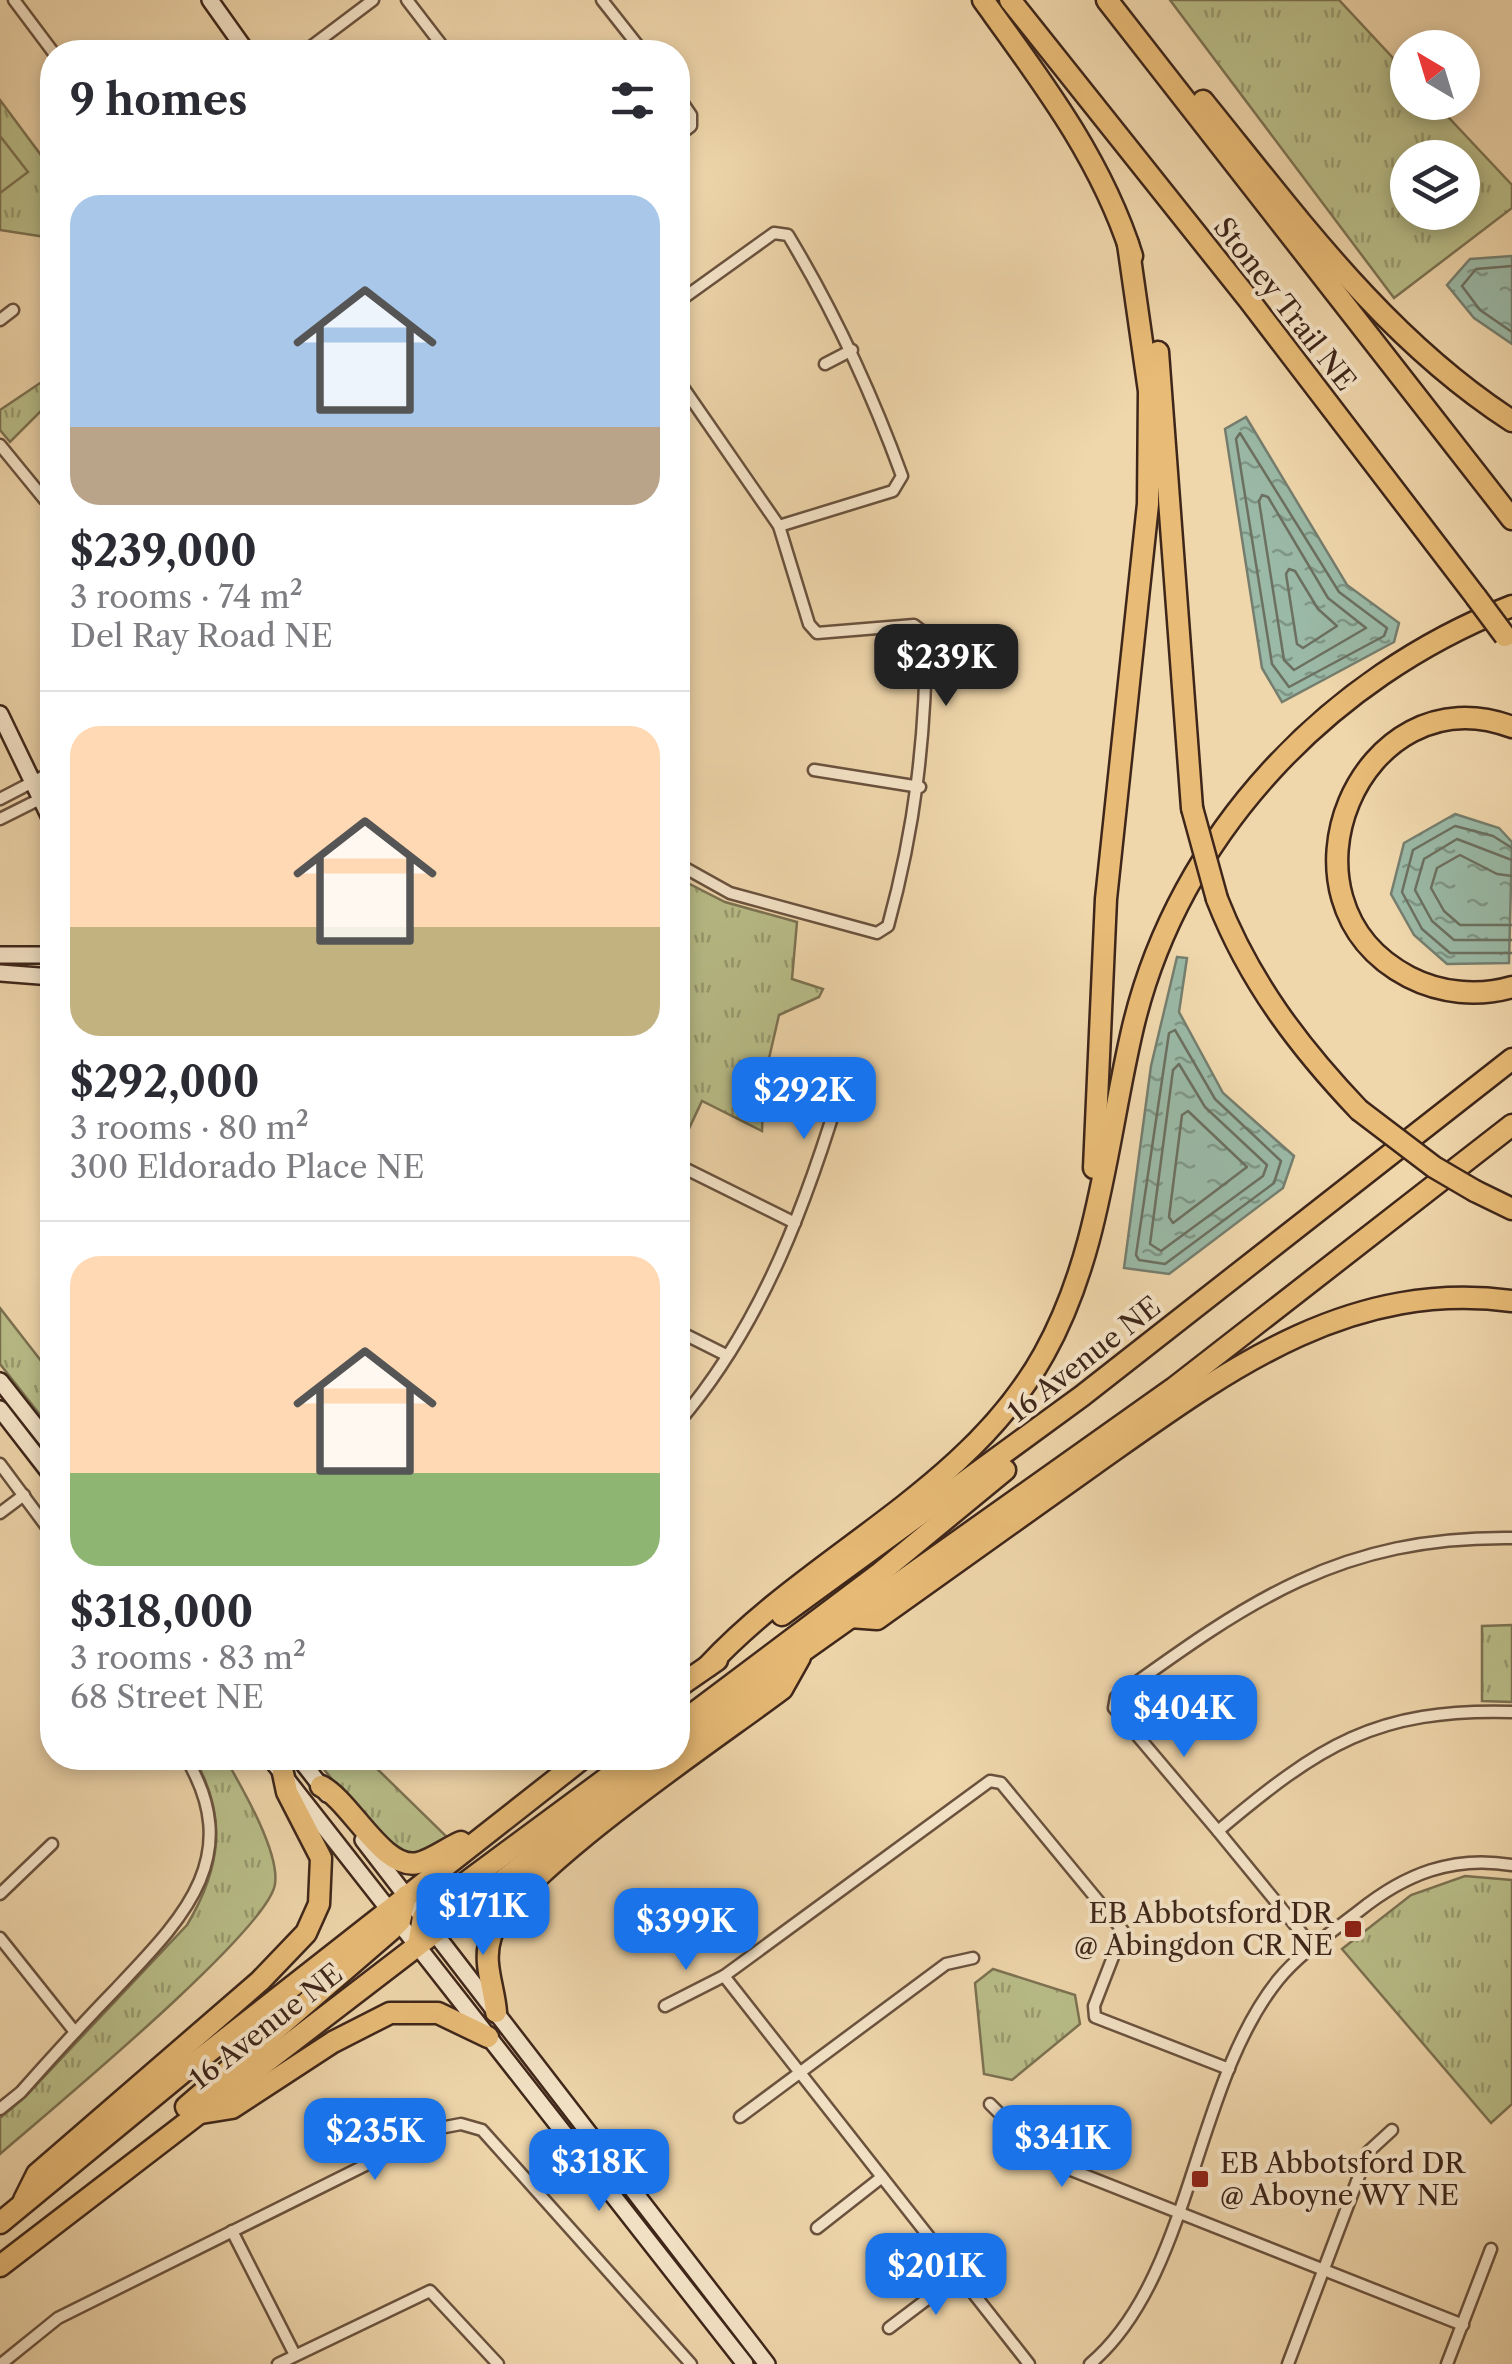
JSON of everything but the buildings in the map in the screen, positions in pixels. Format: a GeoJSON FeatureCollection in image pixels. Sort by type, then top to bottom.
{"type":"FeatureCollection","features":[{"type":"Feature","properties":{"kind":"highway"},"geometry":{"type":"LineString","coordinates":[[982,0],[1090,157],[1128,244],[1150,317],[1163,385],[1192,808],[1217,899],[1284,1024],[1359,1110],[1434,1167],[1512,1209]]}},
{"type":"Feature","properties":{"kind":"highway","name":"Stoney Trail NE"},"geometry":{"type":"LineString","coordinates":[[1010,0],[1249,300],[1508,641]]}},
{"type":"Feature","properties":{"kind":"highway","name":"Stoney Trail NE"},"geometry":{"type":"LineString","coordinates":[[1107,0],[1512,520]]}},
{"type":"Feature","properties":{"kind":"highway"},"geometry":{"type":"LineString","coordinates":[[1121,0],[1357,290],[1426,358],[1512,421]]}},
{"type":"Feature","properties":{"kind":"highway"},"geometry":{"type":"LineString","coordinates":[[1083,1261],[1093,1194],[1113,804],[1148,504],[1149,391],[1128,244]]}},
{"type":"Feature","properties":{"kind":"highway"},"geometry":{"type":"LineString","coordinates":[[708,1666],[744,1627],[976,1445],[1012,1404],[1044,1355],[1083,1261],[1133,1027],[1152,963],[1177,908],[1232,815],[1278,763],[1342,702],[1423,648],[1512,606]]}},
{"type":"Feature","properties":{"kind":"highway"},"geometry":{"type":"LineString","coordinates":[[1512,727],[1487,721],[1449,722],[1422,728],[1398,740],[1366,770],[1350,793],[1336,847],[1341,897],[1348,917],[1380,958],[1423,984],[1442,989],[1481,993],[1512,987]]}},
{"type":"Feature","properties":{"kind":"highway","name":"16 Avenue NE"},"geometry":{"type":"LineString","coordinates":[[690,1679],[910,1525],[1082,1396],[1512,1059]]}},
{"type":"Feature","properties":{"kind":"highway"},"geometry":{"type":"LineString","coordinates":[[690,1737],[804,1650],[1174,1388],[1512,1125]]}},
{"type":"Feature","properties":{"kind":"highway"},"geometry":{"type":"LineString","coordinates":[[850,1617],[877,1619],[1183,1401],[1260,1352],[1335,1319],[1399,1303],[1479,1297],[1512,1301]]}},
{"type":"Feature","properties":{"kind":"highway"},"geometry":{"type":"LineString","coordinates":[[690,1716],[880,1572],[1023,1455],[1082,1396]]}},
{"type":"Feature","properties":{"kind":"highway"},"geometry":{"type":"LineString","coordinates":[[690,1758],[782,1689],[804,1650]]}},
{"type":"Feature","properties":{"kind":"highway"},"geometry":{"type":"LineString","coordinates":[[22,2206],[37,2174],[260,1981],[315,1918],[321,1890],[321,1858],[279,1770]]}},
{"type":"Feature","properties":{"kind":"highway","name":"16 Avenue NE"},"geometry":{"type":"LineString","coordinates":[[0,2222],[399,1909],[490,1829],[568,1770]]}},
{"type":"Feature","properties":{"kind":"highway"},"geometry":{"type":"LineString","coordinates":[[425,1931],[620,1770]]}},
{"type":"Feature","properties":{"kind":"highway","name":"16 Avenue NE"},"geometry":{"type":"LineString","coordinates":[[0,2266],[199,2113],[425,1931],[646,1770]]}},
{"type":"Feature","properties":{"kind":"highway"},"geometry":{"type":"LineString","coordinates":[[496,2012],[488,1974],[489,1944],[496,1925],[515,1898],[674,1770]]}},
{"type":"Feature","properties":{"kind":"highway"},"geometry":{"type":"LineString","coordinates":[[321,1786],[335,1793],[387,1854],[411,1864],[490,1829]]}},
{"type":"Feature","properties":{"kind":"highway"},"geometry":{"type":"LineString","coordinates":[[143,2157],[167,2123],[399,1909]]}},
{"type":"Feature","properties":{"kind":"highway"},"geometry":{"type":"LineString","coordinates":[[199,2113],[232,2108],[333,2042],[390,2013],[438,2012],[488,2037]]}},
{"type":"Feature","properties":{"kind":"main road"},"geometry":{"type":"LineString","coordinates":[[210,0],[238,40]]}},
{"type":"Feature","properties":{"kind":"main road"},"geometry":{"type":"LineString","coordinates":[[0,714],[40,785]]}},
{"type":"Feature","properties":{"kind":"main road"},"geometry":{"type":"LineString","coordinates":[[0,956],[40,955]]}},
{"type":"Feature","properties":{"kind":"main road"},"geometry":{"type":"LineString","coordinates":[[0,973],[40,976]]}},
{"type":"Feature","properties":{"kind":"main road"},"geometry":{"type":"LineString","coordinates":[[0,1381],[40,1431]]}},
{"type":"Feature","properties":{"kind":"main road"},"geometry":{"type":"LineString","coordinates":[[0,1409],[40,1461]]}},
{"type":"Feature","properties":{"kind":"main road"},"geometry":{"type":"LineString","coordinates":[[280,1770],[399,1909],[425,1931],[496,2012],[768,2364]]}},
{"type":"Feature","properties":{"kind":"main road"},"geometry":{"type":"LineString","coordinates":[[308,1770],[399,1909],[425,1931],[488,2037],[745,2364]]}},
{"type":"Feature","properties":{"kind":"street"},"geometry":{"type":"LineString","coordinates":[[14,0],[43,40]]}},
{"type":"Feature","properties":{"kind":"street"},"geometry":{"type":"LineString","coordinates":[[320,40],[373,0]]}},
{"type":"Feature","properties":{"kind":"street"},"geometry":{"type":"LineString","coordinates":[[407,0],[437,40]]}},
{"type":"Feature","properties":{"kind":"street"},"geometry":{"type":"LineString","coordinates":[[602,0],[634,40]]}},
{"type":"Feature","properties":{"kind":"street"},"geometry":{"type":"LineString","coordinates":[[690,293],[774,233],[788,235],[852,350],[902,476],[893,491],[779,526]]}},
{"type":"Feature","properties":{"kind":"street"},"geometry":{"type":"LineString","coordinates":[[0,320],[13,310]]}},
{"type":"Feature","properties":{"kind":"street"},"geometry":{"type":"LineString","coordinates":[[826,364],[852,350]]}},
{"type":"Feature","properties":{"kind":"street"},"geometry":{"type":"LineString","coordinates":[[690,397],[779,526],[809,624],[817,634],[914,625],[926,634],[920,787],[909,850],[888,926],[877,933],[730,893],[690,871]]}},
{"type":"Feature","properties":{"kind":"street"},"geometry":{"type":"LineString","coordinates":[[0,445],[40,494]]}},
{"type":"Feature","properties":{"kind":"street"},"geometry":{"type":"LineString","coordinates":[[814,770],[920,787]]}},
{"type":"Feature","properties":{"kind":"street"},"geometry":{"type":"LineString","coordinates":[[0,799],[40,778]]}},
{"type":"Feature","properties":{"kind":"street"},"geometry":{"type":"LineString","coordinates":[[0,819],[40,799]]}},
{"type":"Feature","properties":{"kind":"street"},"geometry":{"type":"LineString","coordinates":[[690,1406],[769,1286],[818,1167],[846,1072]]}},
{"type":"Feature","properties":{"kind":"street"},"geometry":{"type":"LineString","coordinates":[[690,1171],[795,1224]]}},
{"type":"Feature","properties":{"kind":"street"},"geometry":{"type":"LineString","coordinates":[[690,1336],[726,1356]]}},
{"type":"Feature","properties":{"kind":"street"},"geometry":{"type":"LineString","coordinates":[[0,1464],[40,1517]]}},
{"type":"Feature","properties":{"kind":"street"},"geometry":{"type":"LineString","coordinates":[[0,1513],[24,1495]]}},
{"type":"Feature","properties":{"kind":"street"},"geometry":{"type":"LineString","coordinates":[[1313,1947],[1114,1708],[1116,1697],[1217,1626],[1294,1580],[1352,1559],[1428,1543],[1512,1538]]}},
{"type":"Feature","properties":{"kind":"street"},"geometry":{"type":"LineString","coordinates":[[1218,1831],[1293,1768],[1336,1743],[1388,1722],[1435,1713],[1512,1712]]}},
{"type":"Feature","properties":{"kind":"street"},"geometry":{"type":"LineString","coordinates":[[0,2109],[179,1922],[200,1888],[210,1818],[191,1770]]}},
{"type":"Feature","properties":{"kind":"street"},"geometry":{"type":"LineString","coordinates":[[665,2006],[724,1976],[990,1781],[1001,1783],[1123,1931],[1094,2006],[1095,2017],[1229,2069]]}},
{"type":"Feature","properties":{"kind":"street"},"geometry":{"type":"LineString","coordinates":[[0,1894],[52,1844]]}},
{"type":"Feature","properties":{"kind":"street"},"geometry":{"type":"LineString","coordinates":[[1090,2364],[1129,2324],[1160,2261],[1229,2069],[1278,1980],[1372,1900],[1423,1870],[1477,1859],[1512,1865]]}},
{"type":"Feature","properties":{"kind":"street"},"geometry":{"type":"LineString","coordinates":[[0,1938],[75,2032]]}},
{"type":"Feature","properties":{"kind":"street"},"geometry":{"type":"LineString","coordinates":[[740,2116],[946,1964],[973,1958]]}},
{"type":"Feature","properties":{"kind":"street"},"geometry":{"type":"LineString","coordinates":[[724,1976],[1029,2364]]}},
{"type":"Feature","properties":{"kind":"street"},"geometry":{"type":"LineString","coordinates":[[990,2104],[1046,2160],[1463,2325]]}},
{"type":"Feature","properties":{"kind":"street"},"geometry":{"type":"LineString","coordinates":[[1,2364],[58,2318],[440,2128],[461,2124],[482,2130],[691,2364]]}},
{"type":"Feature","properties":{"kind":"street"},"geometry":{"type":"LineString","coordinates":[[1288,2364],[1368,2152],[1392,2130]]}},
{"type":"Feature","properties":{"kind":"street"},"geometry":{"type":"LineString","coordinates":[[817,2228],[882,2177]]}},
{"type":"Feature","properties":{"kind":"street"},"geometry":{"type":"LineString","coordinates":[[232,2232],[294,2355]]}},
{"type":"Feature","properties":{"kind":"street"},"geometry":{"type":"LineString","coordinates":[[1447,2364],[1491,2249]]}},
{"type":"Feature","properties":{"kind":"street"},"geometry":{"type":"LineString","coordinates":[[889,2328],[959,2275]]}},
{"type":"Feature","properties":{"kind":"street"},"geometry":{"type":"LineString","coordinates":[[278,2364],[430,2291],[498,2364]]}},
{"type":"Feature","properties":{"kind":"green space"},"geometry":{"type":"Polygon","coordinates":[[[1170,0],[1339,0],[1390,55],[1390,120],[1451,120],[1470,140],[1390,140],[1390,230],[1480,230],[1480,151],[1512,185],[1512,208],[1394,298],[1170,0]]]}},
{"type":"Feature","properties":{"kind":"green space"},"geometry":{"type":"Polygon","coordinates":[[[0,100],[40,154],[40,236],[0,230],[0,100]]]}},
{"type":"Feature","properties":{"kind":"green space"},"geometry":{"type":"Polygon","coordinates":[[[0,136],[28,172],[0,193],[0,136]]]}},
{"type":"Feature","properties":{"kind":"green space"},"geometry":{"type":"Polygon","coordinates":[[[40,383],[40,412],[10,442],[0,430],[0,410],[40,383]]]}},
{"type":"Feature","properties":{"kind":"green space"},"geometry":{"type":"Polygon","coordinates":[[[690,884],[725,902],[797,922],[792,979],[823,989],[819,997],[779,1015],[764,1080],[762,1131],[702,1101],[690,1126],[690,884]]]}},
{"type":"Feature","properties":{"kind":"green space"},"geometry":{"type":"Polygon","coordinates":[[[0,1308],[40,1360],[40,1415],[0,1364],[0,1308]]]}},
{"type":"Feature","properties":{"kind":"green space"},"geometry":{"type":"Polygon","coordinates":[[[1512,1625],[1512,1702],[1482,1701],[1482,1626],[1512,1625]]]}},
{"type":"Feature","properties":{"kind":"green space"},"geometry":{"type":"Polygon","coordinates":[[[200,1770],[232,1770],[266,1837],[275,1884],[263,1907],[197,1979],[0,2154],[0,2118],[24,2098],[187,1925],[207,1883],[216,1842],[216,1821],[200,1770]]]}},
{"type":"Feature","properties":{"kind":"green space"},"geometry":{"type":"Polygon","coordinates":[[[325,1770],[378,1770],[449,1839],[412,1856],[378,1837],[325,1770]]]}},
{"type":"Feature","properties":{"kind":"green space"},"geometry":{"type":"Polygon","coordinates":[[[1465,1876],[1512,1880],[1512,2104],[1491,2123],[1342,1949],[1411,1895],[1465,1876]]]}},
{"type":"Feature","properties":{"kind":"green space"},"geometry":{"type":"Polygon","coordinates":[[[993,1969],[1075,1995],[1080,2024],[1012,2080],[984,2074],[975,1983],[993,1969]]]}},
{"type":"Feature","properties":{"kind":"water"},"geometry":{"type":"Polygon","coordinates":[[[1512,256],[1512,344],[1474,318],[1447,285],[1470,259],[1512,256]]]}},
{"type":"Feature","properties":{"kind":"water"},"geometry":{"type":"Polygon","coordinates":[[[1246,417],[1347,585],[1399,623],[1394,642],[1282,702],[1262,668],[1225,429],[1246,417]]]}},
{"type":"Feature","properties":{"kind":"water"},"geometry":{"type":"Polygon","coordinates":[[[1455,814],[1499,828],[1512,842],[1509,963],[1447,964],[1414,935],[1391,894],[1404,843],[1455,814]]]}},
{"type":"Feature","properties":{"kind":"water"},"geometry":{"type":"Polygon","coordinates":[[[1177,957],[1187,958],[1179,1012],[1223,1093],[1294,1156],[1283,1188],[1169,1274],[1124,1268],[1151,1066],[1177,957]]]}},
{"type":"Feature","properties":{"kind":"place","name":"EB Abbotsford DR @ Abingdon CR NE"},"geometry":{"type":"Point","coordinates":[1353,1929]}},
{"type":"Feature","properties":{"kind":"place","name":"EB Abbotsford DR @ Aboyne WY NE"},"geometry":{"type":"Point","coordinates":[1200,2179]}}]}
